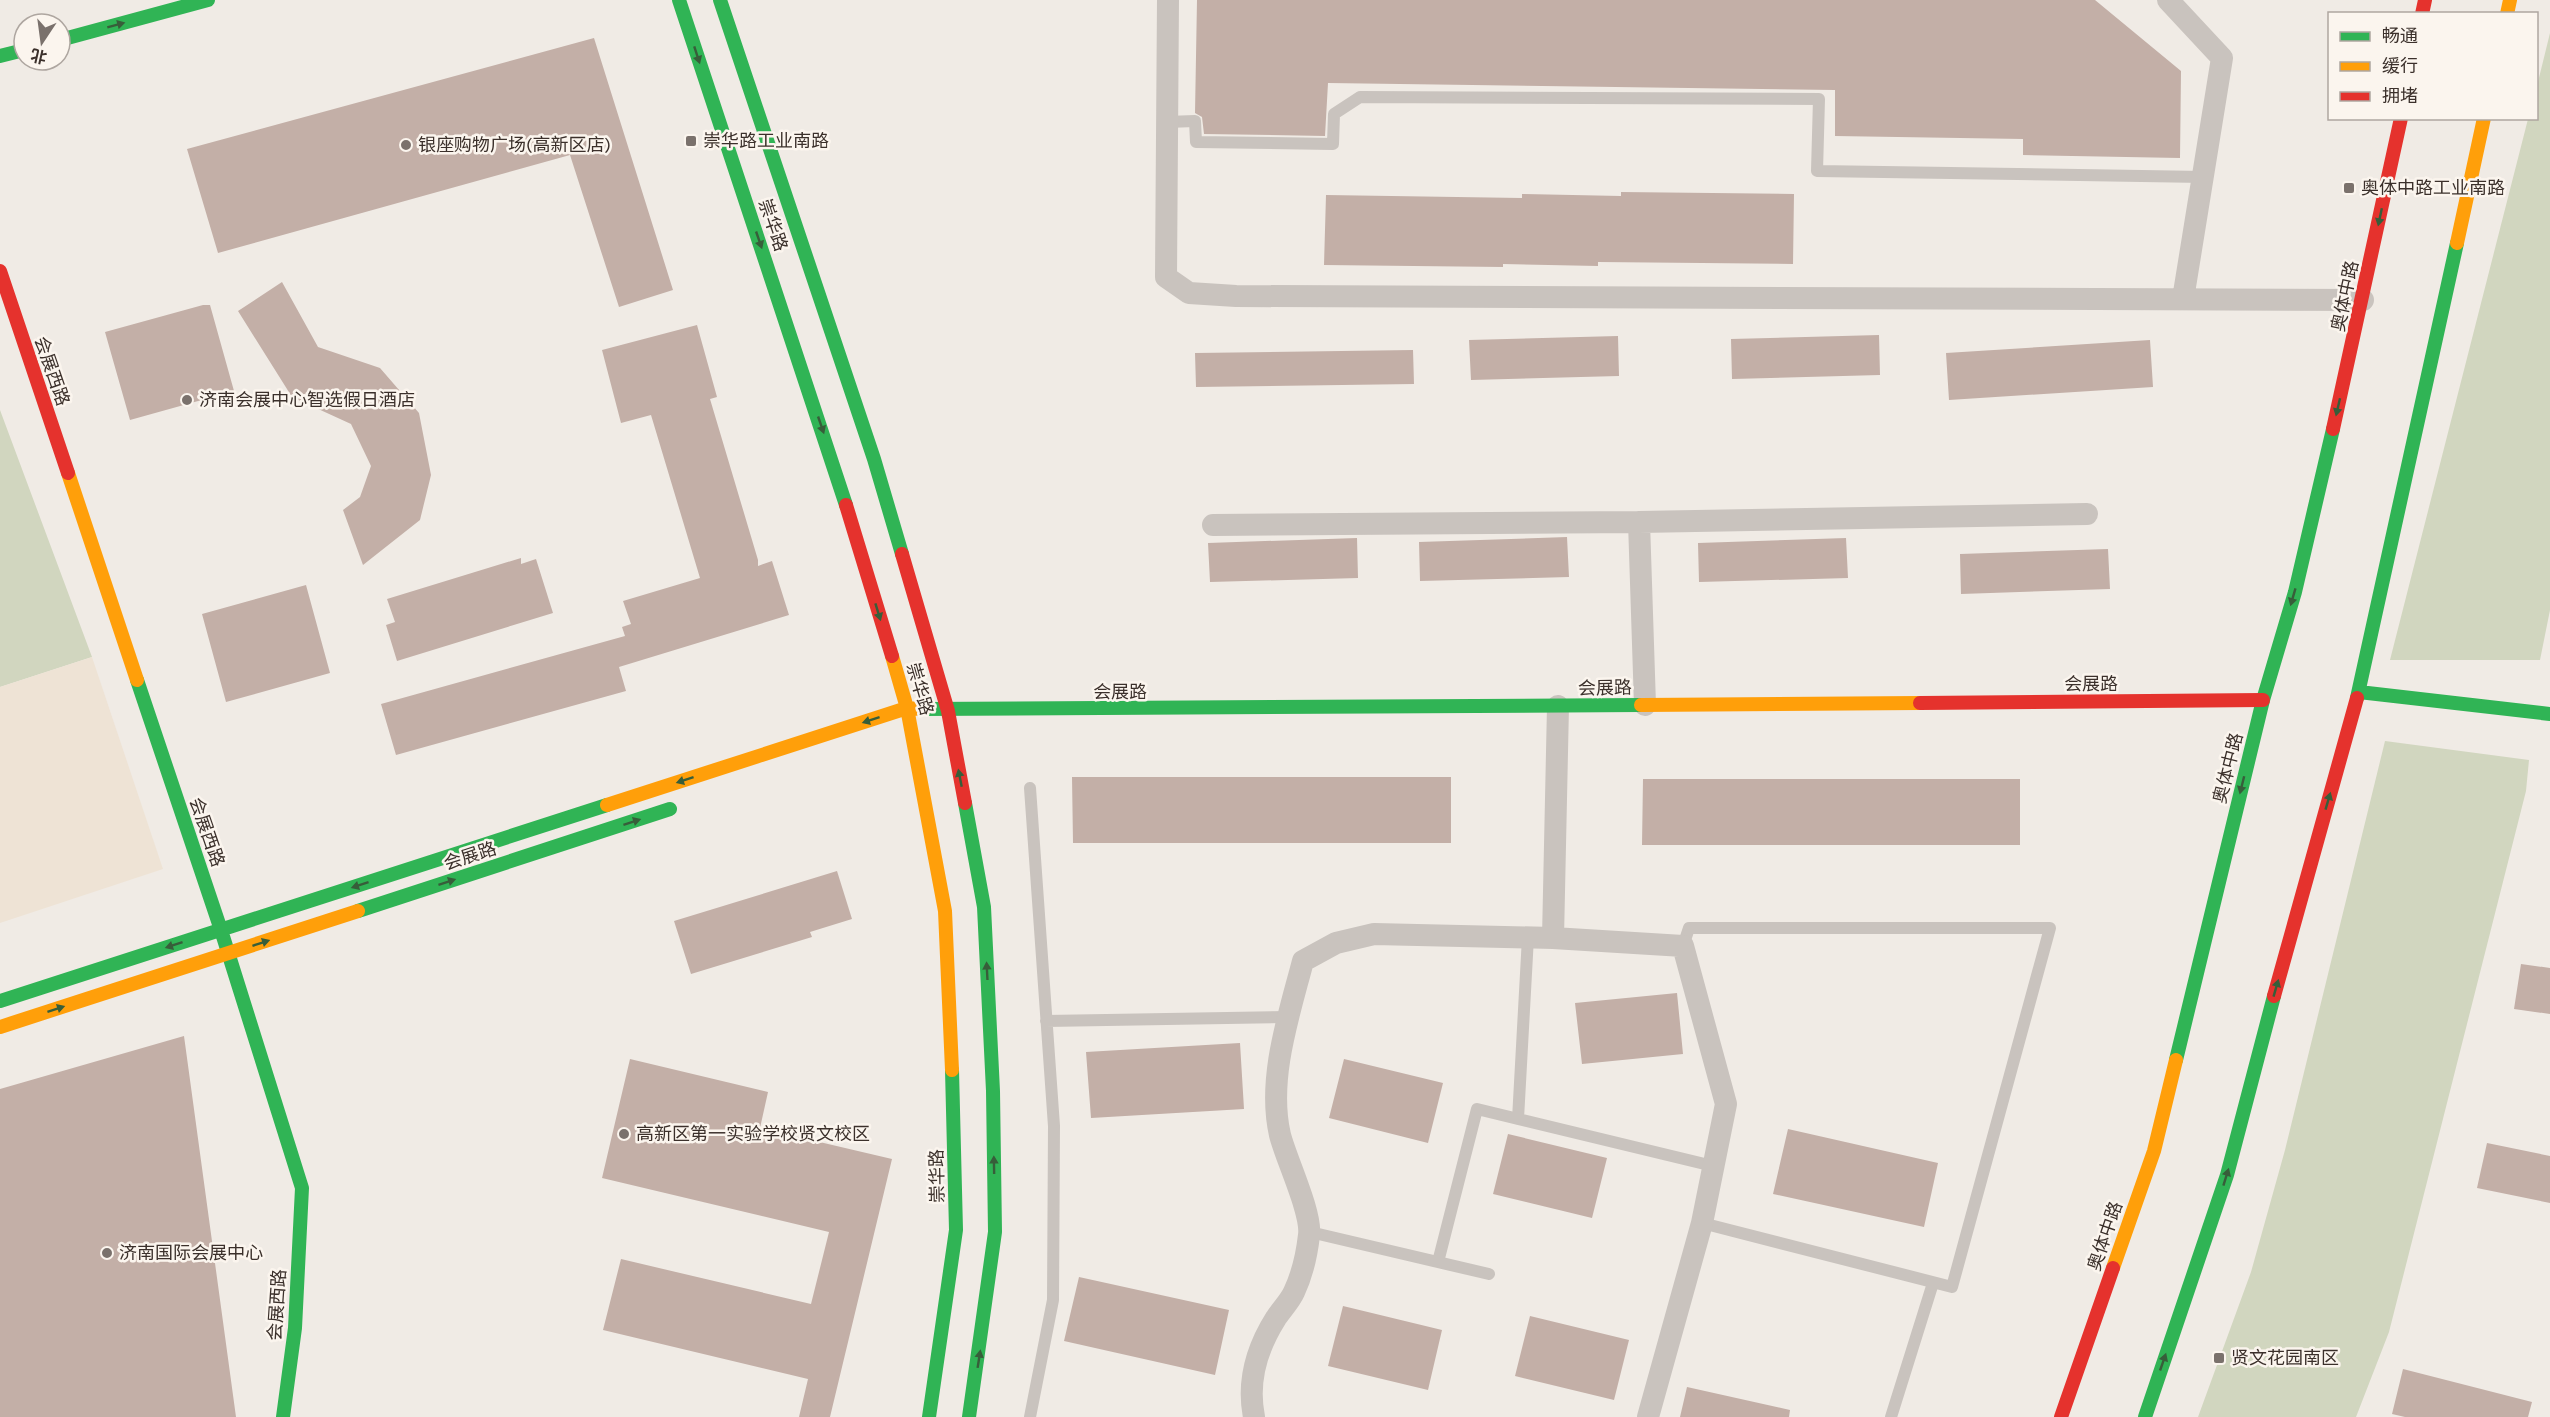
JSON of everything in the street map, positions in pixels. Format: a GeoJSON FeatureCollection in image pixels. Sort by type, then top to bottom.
{"type":"FeatureCollection","features":[{"type":"Feature","properties":{"kind":"main road"},"geometry":{"type":"LineString","coordinates":[[72,37],[208,0]]}},
{"type":"Feature","properties":{"kind":"main road","name":"崇华路"},"geometry":{"type":"LineString","coordinates":[[679,0],[836,470],[907,708],[917,729],[945,911],[954,1104],[956,1230],[940,1355],[929,1417]]}},
{"type":"Feature","properties":{"kind":"main road","name":"崇华路"},"geometry":{"type":"LineString","coordinates":[[720,0],[874,459],[948,711],[984,907],[993,1091],[995,1232],[969,1417]]}},
{"type":"Feature","properties":{"kind":"main road","name":"奥体中路"},"geometry":{"type":"LineString","coordinates":[[2061,1417],[2154,1151],[2263,700],[2295,592],[2363,300],[2401,120]]}},
{"type":"Feature","properties":{"kind":"main road"},"geometry":{"type":"LineString","coordinates":[[2145,1417],[2227,1175],[2264,1030],[2359,692],[2484,120]]}},
{"type":"Feature","properties":{"kind":"main road","name":"会展西路"},"geometry":{"type":"LineString","coordinates":[[0,272],[221,930],[302,1188],[295,1328],[284,1417]]}},
{"type":"Feature","properties":{"kind":"main road"},"geometry":{"type":"LineString","coordinates":[[2359,692],[2550,714]]}},
{"type":"Feature","properties":{"kind":"main road","name":"会展路"},"geometry":{"type":"LineString","coordinates":[[0,1001],[907,708],[948,711],[2263,700]]}},
{"type":"Feature","properties":{"kind":"main road"},"geometry":{"type":"LineString","coordinates":[[917,729],[948,711]]}},
{"type":"Feature","properties":{"kind":"main road","name":"会展路"},"geometry":{"type":"LineString","coordinates":[[0,1027],[680,806]]}},
{"type":"Feature","properties":{"kind":"street"},"geometry":{"type":"LineString","coordinates":[[1168,0],[1166,277],[1189,293],[1236,296],[2363,300]]}},
{"type":"Feature","properties":{"kind":"street"},"geometry":{"type":"LineString","coordinates":[[2168,0],[2222,58],[2182,299]]}},
{"type":"Feature","properties":{"kind":"street"},"geometry":{"type":"LineString","coordinates":[[1213,525],[1639,522],[2087,514]]}},
{"type":"Feature","properties":{"kind":"street"},"geometry":{"type":"LineString","coordinates":[[1639,522],[1645,705]]}},
{"type":"Feature","properties":{"kind":"street"},"geometry":{"type":"LineString","coordinates":[[1552,938],[1558,706]]}},
{"type":"Feature","properties":{"kind":"street"},"geometry":{"type":"LineString","coordinates":[[1254,1417],[1250,1396],[1254,1371],[1263,1342],[1294,1292],[1310,1232],[1281,1136],[1276,1108],[1280,1060],[1289,1017],[1303,961],[1336,943],[1374,934],[1528,937],[1683,946],[1726,1104],[1701,1223],[1648,1417]]}},
{"type":"Feature","properties":{"kind":"lane"},"geometry":{"type":"LineString","coordinates":[[1167,122],[1195,121],[1196,142],[1333,144],[1334,114],[1360,97],[1819,99],[1816,171],[2204,177]]}},
{"type":"Feature","properties":{"kind":"lane"},"geometry":{"type":"LineString","coordinates":[[1030,788],[1054,1126],[1053,1300],[1030,1417]]}},
{"type":"Feature","properties":{"kind":"lane"},"geometry":{"type":"LineString","coordinates":[[1683,946],[1689,928],[2050,928],[1952,1287],[1701,1223]]}},
{"type":"Feature","properties":{"kind":"lane"},"geometry":{"type":"LineString","coordinates":[[1518,1119],[1528,937]]}},
{"type":"Feature","properties":{"kind":"lane"},"geometry":{"type":"LineString","coordinates":[[1047,1021],[1289,1017]]}},
{"type":"Feature","properties":{"kind":"lane"},"geometry":{"type":"LineString","coordinates":[[1438,1262],[1477,1109],[1713,1166]]}},
{"type":"Feature","properties":{"kind":"lane"},"geometry":{"type":"LineString","coordinates":[[1310,1232],[1489,1274]]}},
{"type":"Feature","properties":{"kind":"lane"},"geometry":{"type":"LineString","coordinates":[[1891,1417],[1933,1282]]}},
{"type":"Feature","properties":{"kind":"green space"},"geometry":{"type":"Polygon","coordinates":[[[2550,33],[2550,610],[2540,660],[2390,660],[2528,120],[2538,120],[2538,82],[2550,33]]]}},
{"type":"Feature","properties":{"kind":"green space"},"geometry":{"type":"Polygon","coordinates":[[[0,410],[92,657],[0,687],[0,410]]]}},
{"type":"Feature","properties":{"kind":"green space"},"geometry":{"type":"Polygon","coordinates":[[[2385,741],[2529,760],[2526,791],[2389,1332],[2356,1417],[2198,1417],[2251,1272],[2285,1150],[2385,741]]]}},
{"type":"Feature","properties":{"kind":"shaded area"},"geometry":{"type":"Polygon","coordinates":[[[92,657],[163,869],[0,923],[0,687],[92,657]]]}},
{"type":"Feature","properties":{"kind":"building"},"geometry":{"type":"Polygon","coordinates":[[[1197,0],[2095,0],[2181,71],[2180,158],[2023,155],[2023,139],[1835,136],[1835,90],[1328,83],[1325,136],[1204,134],[1202,117],[1195,113],[1197,0]]]}},
{"type":"Feature","properties":{"kind":"building","name":"银座购物广场(高新区店)"},"geometry":{"type":"Polygon","coordinates":[[[594,38],[673,290],[619,307],[570,155],[218,253],[187,149],[594,38]]]}},
{"type":"Feature","properties":{"kind":"building"},"geometry":{"type":"Polygon","coordinates":[[[1621,192],[1794,194],[1793,264],[1598,262],[1598,266],[1324,265],[1326,195],[1522,198],[1522,194],[1621,196],[1621,192]]]}},
{"type":"Feature","properties":{"kind":"building"},"geometry":{"type":"Polygon","coordinates":[[[282,282],[318,347],[380,368],[419,413],[431,475],[420,520],[363,565],[343,510],[360,497],[371,466],[351,424],[292,397],[238,311],[282,282]]]}},
{"type":"Feature","properties":{"kind":"building"},"geometry":{"type":"Polygon","coordinates":[[[210,305],[234,391],[130,420],[105,332],[210,305]]]}},
{"type":"Feature","properties":{"kind":"building"},"geometry":{"type":"Polygon","coordinates":[[[697,325],[717,397],[710,399],[758,566],[772,561],[789,615],[619,667],[626,691],[396,755],[381,704],[625,636],[622,627],[631,624],[623,601],[700,578],[651,415],[621,423],[602,350],[697,325]]]}},
{"type":"Feature","properties":{"kind":"building"},"geometry":{"type":"Polygon","coordinates":[[[1879,335],[1880,375],[1732,379],[1731,339],[1879,335]]]}},
{"type":"Feature","properties":{"kind":"building"},"geometry":{"type":"Polygon","coordinates":[[[1618,336],[1619,376],[1471,380],[1469,340],[1618,336]]]}},
{"type":"Feature","properties":{"kind":"building"},"geometry":{"type":"Polygon","coordinates":[[[2150,340],[2153,387],[1949,400],[1946,353],[2150,340]]]}},
{"type":"Feature","properties":{"kind":"building"},"geometry":{"type":"Polygon","coordinates":[[[1413,350],[1414,384],[1196,387],[1195,353],[1413,350]]]}},
{"type":"Feature","properties":{"kind":"building"},"geometry":{"type":"Polygon","coordinates":[[[1567,537],[1569,577],[1420,581],[1419,542],[1567,537]]]}},
{"type":"Feature","properties":{"kind":"building"},"geometry":{"type":"Polygon","coordinates":[[[1357,538],[1358,578],[1210,582],[1208,543],[1357,538]]]}},
{"type":"Feature","properties":{"kind":"building"},"geometry":{"type":"Polygon","coordinates":[[[1846,538],[1848,578],[1699,582],[1698,543],[1846,538]]]}},
{"type":"Feature","properties":{"kind":"building"},"geometry":{"type":"Polygon","coordinates":[[[2108,549],[2110,589],[1961,594],[1960,554],[2108,549]]]}},
{"type":"Feature","properties":{"kind":"building"},"geometry":{"type":"Polygon","coordinates":[[[521,558],[521,564],[536,559],[553,613],[397,661],[386,625],[395,622],[387,599],[521,558]]]}},
{"type":"Feature","properties":{"kind":"building"},"geometry":{"type":"Polygon","coordinates":[[[306,585],[330,673],[226,702],[202,614],[306,585]]]}},
{"type":"Feature","properties":{"kind":"building"},"geometry":{"type":"Polygon","coordinates":[[[1072,777],[1451,777],[1451,843],[1073,843],[1072,777]]]}},
{"type":"Feature","properties":{"kind":"building"},"geometry":{"type":"Polygon","coordinates":[[[1643,779],[2020,779],[2020,845],[1642,845],[1643,779]]]}},
{"type":"Feature","properties":{"kind":"building"},"geometry":{"type":"Polygon","coordinates":[[[837,871],[852,919],[810,932],[812,937],[691,974],[674,921],[837,871]]]}},
{"type":"Feature","properties":{"kind":"building"},"geometry":{"type":"Polygon","coordinates":[[[2521,964],[2550,968],[2550,1014],[2514,1009],[2521,964]]]}},
{"type":"Feature","properties":{"kind":"building"},"geometry":{"type":"Polygon","coordinates":[[[1677,993],[1683,1054],[1582,1064],[1575,1003],[1677,993]]]}},
{"type":"Feature","properties":{"kind":"building","name":"济南国际会展中心"},"geometry":{"type":"Polygon","coordinates":[[[184,1036],[236,1417],[0,1417],[0,1089],[184,1036]]]}},
{"type":"Feature","properties":{"kind":"building"},"geometry":{"type":"Polygon","coordinates":[[[1240,1043],[1244,1109],[1091,1118],[1086,1052],[1240,1043]]]}},
{"type":"Feature","properties":{"kind":"building"},"geometry":{"type":"Polygon","coordinates":[[[630,1059],[768,1092],[760,1128],[892,1159],[830,1417],[799,1417],[808,1379],[603,1330],[621,1259],[811,1304],[829,1232],[602,1178],[630,1059]]]}},
{"type":"Feature","properties":{"kind":"building"},"geometry":{"type":"Polygon","coordinates":[[[1344,1059],[1443,1083],[1428,1143],[1329,1118],[1344,1059]]]}},
{"type":"Feature","properties":{"kind":"building"},"geometry":{"type":"Polygon","coordinates":[[[1788,1129],[1938,1163],[1924,1227],[1773,1194],[1788,1129]]]}},
{"type":"Feature","properties":{"kind":"building"},"geometry":{"type":"Polygon","coordinates":[[[1508,1134],[1607,1158],[1592,1218],[1493,1194],[1508,1134]]]}},
{"type":"Feature","properties":{"kind":"building"},"geometry":{"type":"Polygon","coordinates":[[[2487,1143],[2550,1156],[2550,1203],[2477,1188],[2487,1143]]]}},
{"type":"Feature","properties":{"kind":"building"},"geometry":{"type":"Polygon","coordinates":[[[1079,1277],[1229,1310],[1215,1375],[1064,1341],[1079,1277]]]}},
{"type":"Feature","properties":{"kind":"building"},"geometry":{"type":"Polygon","coordinates":[[[1343,1306],[1442,1330],[1428,1390],[1328,1366],[1343,1306]]]}},
{"type":"Feature","properties":{"kind":"building"},"geometry":{"type":"Polygon","coordinates":[[[1530,1316],[1629,1340],[1614,1400],[1515,1376],[1530,1316]]]}},
{"type":"Feature","properties":{"kind":"building"},"geometry":{"type":"Polygon","coordinates":[[[2403,1369],[2532,1402],[2528,1417],[2405,1417],[2392,1414],[2403,1369]]]}},
{"type":"Feature","properties":{"kind":"building"},"geometry":{"type":"Polygon","coordinates":[[[1687,1387],[1790,1410],[1789,1417],[1680,1417],[1687,1387]]]}},
{"type":"Feature","properties":{"kind":"traffic: fast"},"geometry":{"type":"LineString","coordinates":[[72,37],[208,0]]}},
{"type":"Feature","properties":{"kind":"traffic: fast"},"geometry":{"type":"LineString","coordinates":[[679,0],[846,505]]}},
{"type":"Feature","properties":{"kind":"traffic: fast"},"geometry":{"type":"LineString","coordinates":[[720,0],[874,459],[902,554]]}},
{"type":"Feature","properties":{"kind":"traffic: fast"},"geometry":{"type":"LineString","coordinates":[[0,56],[12,53]]}},
{"type":"Feature","properties":{"kind":"traffic: fast"},"geometry":{"type":"LineString","coordinates":[[2357,698],[2457,243]]}},
{"type":"Feature","properties":{"kind":"traffic: fast"},"geometry":{"type":"LineString","coordinates":[[2176,1060],[2263,700],[2295,592],[2333,429]]}},
{"type":"Feature","properties":{"kind":"traffic: fast"},"geometry":{"type":"LineString","coordinates":[[137,680],[221,930],[302,1188],[295,1328],[283,1417]]}},
{"type":"Feature","properties":{"kind":"traffic: fast"},"geometry":{"type":"LineString","coordinates":[[2359,692],[2550,714]]}},
{"type":"Feature","properties":{"kind":"traffic: fast"},"geometry":{"type":"LineString","coordinates":[[924,709],[1641,705]]}},
{"type":"Feature","properties":{"kind":"traffic: fast"},"geometry":{"type":"LineString","coordinates":[[965,803],[984,907],[993,1091],[995,1232],[969,1417]]}},
{"type":"Feature","properties":{"kind":"traffic: fast"},"geometry":{"type":"LineString","coordinates":[[0,1001],[607,805]]}},
{"type":"Feature","properties":{"kind":"traffic: fast"},"geometry":{"type":"LineString","coordinates":[[358,911],[670,809]]}},
{"type":"Feature","properties":{"kind":"traffic: fast"},"geometry":{"type":"LineString","coordinates":[[2145,1417],[2227,1175],[2274,996]]}},
{"type":"Feature","properties":{"kind":"traffic: fast"},"geometry":{"type":"LineString","coordinates":[[929,1417],[956,1230],[952,1070]]}},
{"type":"Feature","properties":{"kind":"traffic: slow"},"geometry":{"type":"LineString","coordinates":[[2507,12],[2510,0]]}},
{"type":"Feature","properties":{"kind":"traffic: slow"},"geometry":{"type":"LineString","coordinates":[[2457,243],[2484,120]]}},
{"type":"Feature","properties":{"kind":"traffic: slow"},"geometry":{"type":"LineString","coordinates":[[68,473],[137,680]]}},
{"type":"Feature","properties":{"kind":"traffic: slow"},"geometry":{"type":"LineString","coordinates":[[892,656],[907,708],[945,911],[952,1070]]}},
{"type":"Feature","properties":{"kind":"traffic: slow"},"geometry":{"type":"LineString","coordinates":[[1641,705],[1920,703]]}},
{"type":"Feature","properties":{"kind":"traffic: slow"},"geometry":{"type":"LineString","coordinates":[[607,805],[907,708],[924,709]]}},
{"type":"Feature","properties":{"kind":"traffic: slow"},"geometry":{"type":"LineString","coordinates":[[0,1027],[358,911]]}},
{"type":"Feature","properties":{"kind":"traffic: slow"},"geometry":{"type":"LineString","coordinates":[[2113,1268],[2154,1151],[2176,1060]]}},
{"type":"Feature","properties":{"kind":"traffic: jam"},"geometry":{"type":"LineString","coordinates":[[2422,12],[2425,0]]}},
{"type":"Feature","properties":{"kind":"traffic: jam"},"geometry":{"type":"LineString","coordinates":[[2333,429],[2401,120]]}},
{"type":"Feature","properties":{"kind":"traffic: jam"},"geometry":{"type":"LineString","coordinates":[[0,271],[68,473]]}},
{"type":"Feature","properties":{"kind":"traffic: jam"},"geometry":{"type":"LineString","coordinates":[[846,505],[892,656]]}},
{"type":"Feature","properties":{"kind":"traffic: jam"},"geometry":{"type":"LineString","coordinates":[[902,554],[948,711],[965,803]]}},
{"type":"Feature","properties":{"kind":"traffic: jam"},"geometry":{"type":"LineString","coordinates":[[2274,996],[2357,698]]}},
{"type":"Feature","properties":{"kind":"traffic: jam"},"geometry":{"type":"LineString","coordinates":[[1920,703],[2263,700]]}},
{"type":"Feature","properties":{"kind":"traffic: jam"},"geometry":{"type":"LineString","coordinates":[[2061,1417],[2113,1268]]}},
{"type":"Feature","properties":{"kind":"place","name":"崇华路工业南路"},"geometry":{"type":"Point","coordinates":[691,141]}},
{"type":"Feature","properties":{"kind":"place","name":"银座购物广场(高新区店)"},"geometry":{"type":"Point","coordinates":[406,145]}},
{"type":"Feature","properties":{"kind":"place","name":"奥体中路工业南路"},"geometry":{"type":"Point","coordinates":[2349,188]}},
{"type":"Feature","properties":{"kind":"place","name":"济南会展中心智选假日酒店"},"geometry":{"type":"Point","coordinates":[187,400]}},
{"type":"Feature","properties":{"kind":"place","name":"高新区第一实验学校贤文校区"},"geometry":{"type":"Point","coordinates":[624,1134]}},
{"type":"Feature","properties":{"kind":"place","name":"济南国际会展中心"},"geometry":{"type":"Point","coordinates":[107,1253]}},
{"type":"Feature","properties":{"kind":"place","name":"贤文花园南区"},"geometry":{"type":"Point","coordinates":[2219,1358]}}]}
